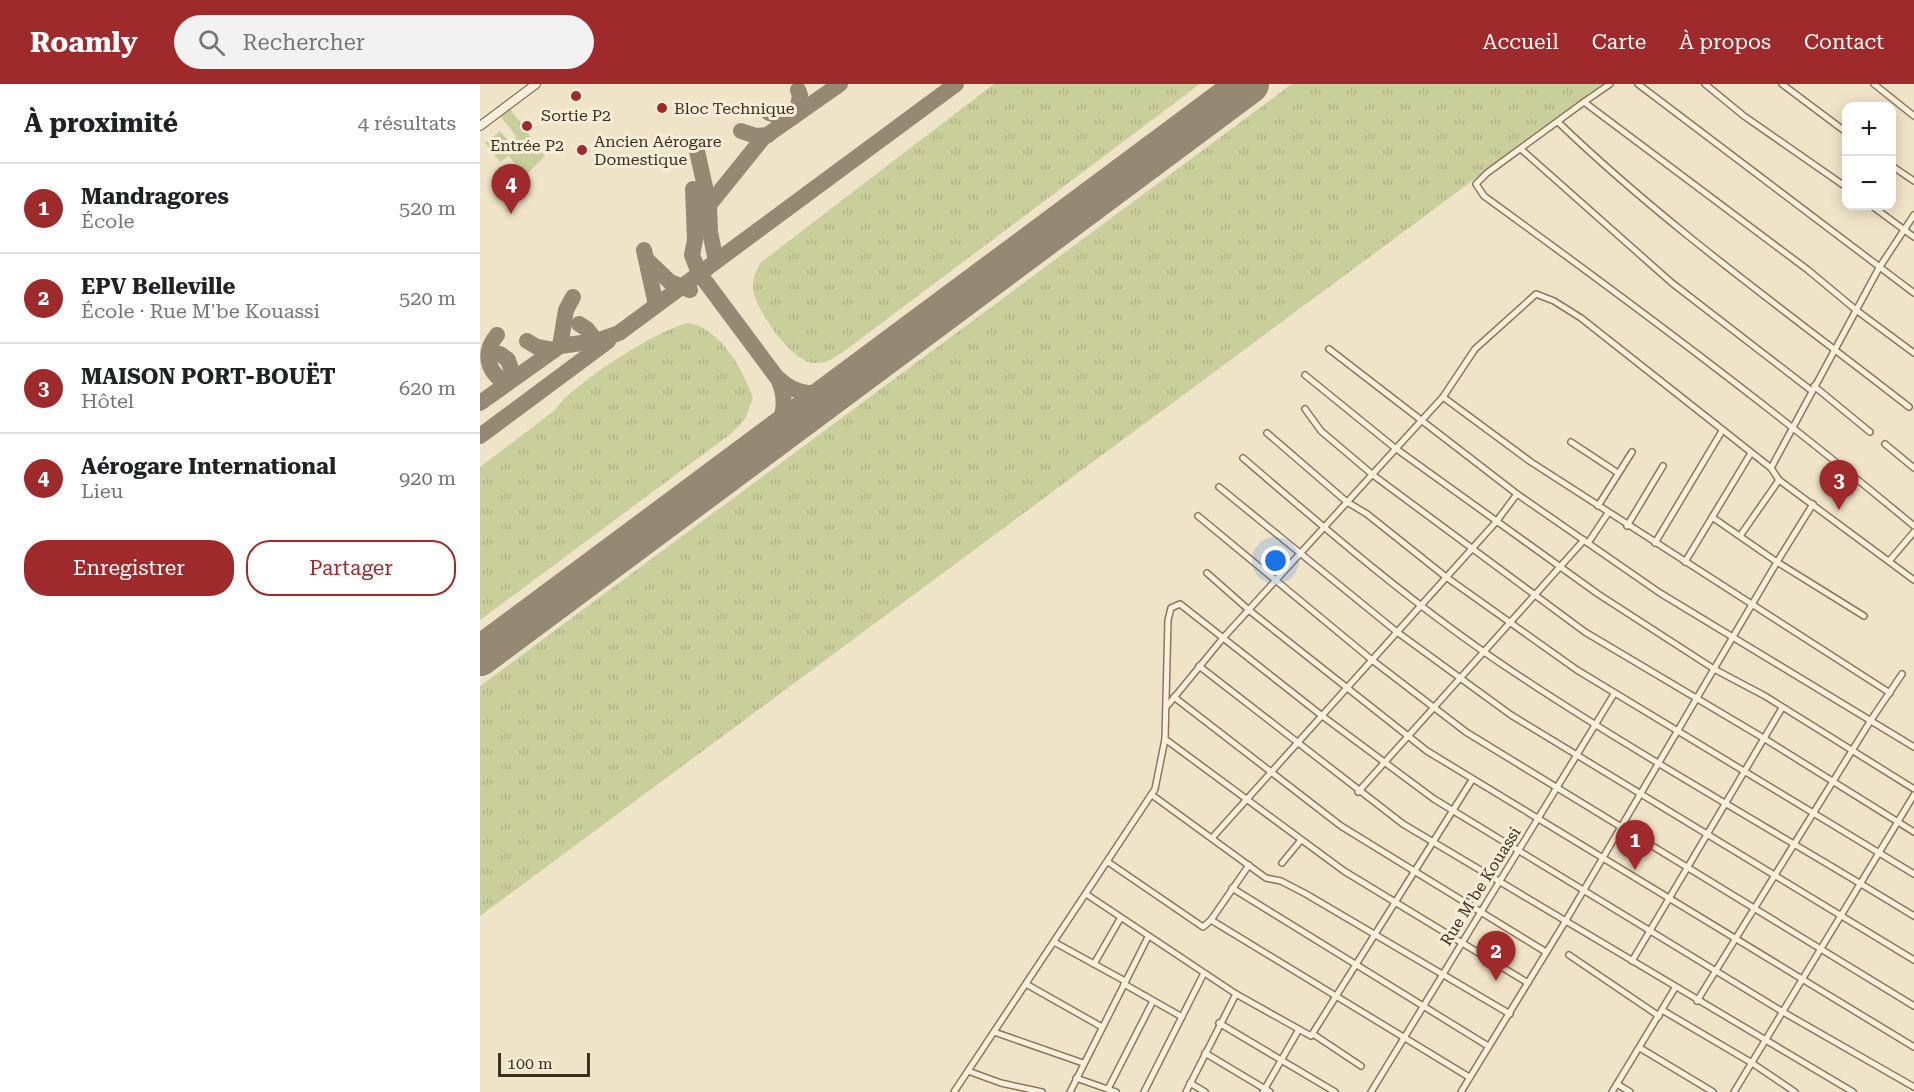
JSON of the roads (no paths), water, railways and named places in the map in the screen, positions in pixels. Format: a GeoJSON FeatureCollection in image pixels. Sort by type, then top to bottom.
{"type":"FeatureCollection","features":[{"type":"Feature","properties":{"kind":"main road"},"geometry":{"type":"LineString","coordinates":[[480,126],[536,84]]}},
{"type":"Feature","properties":{"kind":"street"},"geometry":{"type":"LineString","coordinates":[[1610,84],[1476,184],[1484,196],[1574,259],[1914,526]]}},
{"type":"Feature","properties":{"kind":"street"},"geometry":{"type":"LineString","coordinates":[[1638,84],[1914,294]]}},
{"type":"Feature","properties":{"kind":"street"},"geometry":{"type":"LineString","coordinates":[[1705,84],[1744,117],[1842,184]]}},
{"type":"Feature","properties":{"kind":"street"},"geometry":{"type":"LineString","coordinates":[[1782,84],[1842,129]]}},
{"type":"Feature","properties":{"kind":"street"},"geometry":{"type":"LineString","coordinates":[[1875,84],[1914,116]]}},
{"type":"Feature","properties":{"kind":"street"},"geometry":{"type":"LineString","coordinates":[[1584,102],[1808,270],[1856,310],[1914,353]]}},
{"type":"Feature","properties":{"kind":"street"},"geometry":{"type":"LineString","coordinates":[[1558,122],[1634,191],[1715,259],[1909,407]]}},
{"type":"Feature","properties":{"kind":"street"},"geometry":{"type":"LineString","coordinates":[[1522,150],[1646,261],[1870,432]]}},
{"type":"Feature","properties":{"kind":"street"},"geometry":{"type":"LineString","coordinates":[[1896,169],[1914,182]]}},
{"type":"Feature","properties":{"kind":"street"},"geometry":{"type":"LineString","coordinates":[[1878,210],[1914,237]]}},
{"type":"Feature","properties":{"kind":"street"},"geometry":{"type":"LineString","coordinates":[[1771,468],[1879,268],[1914,215]]}},
{"type":"Feature","properties":{"kind":"street"},"geometry":{"type":"LineString","coordinates":[[1167,706],[1223,638],[1277,582],[1443,397],[1475,349],[1491,332],[1536,294],[1544,295],[1581,318],[1771,468],[1779,480],[1914,580]]}},
{"type":"Feature","properties":{"kind":"street"},"geometry":{"type":"LineString","coordinates":[[1329,349],[1420,422],[1517,494],[1660,593],[1914,747]]}},
{"type":"Feature","properties":{"kind":"street"},"geometry":{"type":"LineString","coordinates":[[1305,375],[1395,448],[1617,607],[1714,669],[1914,789]]}},
{"type":"Feature","properties":{"kind":"street"},"geometry":{"type":"LineString","coordinates":[[1443,397],[1531,462],[1608,513],[1890,693]]}},
{"type":"Feature","properties":{"kind":"street"},"geometry":{"type":"LineString","coordinates":[[1305,409],[1321,431],[1373,475],[1534,596],[1586,632],[1697,701],[1765,739],[1914,832]]}},
{"type":"Feature","properties":{"kind":"street"},"geometry":{"type":"LineString","coordinates":[[1655,543],[1722,431]]}},
{"type":"Feature","properties":{"kind":"street"},"geometry":{"type":"LineString","coordinates":[[1267,433],[1347,502],[1367,514],[1508,623],[1614,694],[1914,874]]}},
{"type":"Feature","properties":{"kind":"street"},"geometry":{"type":"LineString","coordinates":[[1571,442],[1618,473]]}},
{"type":"Feature","properties":{"kind":"street"},"geometry":{"type":"LineString","coordinates":[[1885,444],[1914,468]]}},
{"type":"Feature","properties":{"kind":"street"},"geometry":{"type":"LineString","coordinates":[[1598,506],[1632,452]]}},
{"type":"Feature","properties":{"kind":"street"},"geometry":{"type":"LineString","coordinates":[[1685,562],[1751,453]]}},
{"type":"Feature","properties":{"kind":"street"},"geometry":{"type":"LineString","coordinates":[[1243,458],[1325,528],[1484,651],[1658,764],[1914,916]]}},
{"type":"Feature","properties":{"kind":"street"},"geometry":{"type":"LineString","coordinates":[[1628,526],[1663,466]]}},
{"type":"Feature","properties":{"kind":"street"},"geometry":{"type":"LineString","coordinates":[[1740,536],[1779,480]]}},
{"type":"Feature","properties":{"kind":"street"},"geometry":{"type":"LineString","coordinates":[[1220,487],[1397,632],[1460,679],[1576,757],[1708,834],[1914,960]]}},
{"type":"Feature","properties":{"kind":"street"},"geometry":{"type":"LineString","coordinates":[[1212,838],[1496,522],[1517,494]]}},
{"type":"Feature","properties":{"kind":"street"},"geometry":{"type":"LineString","coordinates":[[1461,1092],[1604,857],[1813,504]]}},
{"type":"Feature","properties":{"kind":"street"},"geometry":{"type":"LineString","coordinates":[[1358,792],[1508,623],[1586,542],[1608,513]]}},
{"type":"Feature","properties":{"kind":"street"},"geometry":{"type":"LineString","coordinates":[[1198,516],[1372,660],[1466,732],[1914,1006]]}},
{"type":"Feature","properties":{"kind":"street"},"geometry":{"type":"LineString","coordinates":[[1712,517],[1777,562],[1864,616]]}},
{"type":"Feature","properties":{"kind":"street"},"geometry":{"type":"LineString","coordinates":[[1890,560],[1914,532]]}},
{"type":"Feature","properties":{"kind":"street"},"geometry":{"type":"LineString","coordinates":[[1207,573],[1250,611],[1408,737],[1472,780],[1671,897],[1914,1047]]}},
{"type":"Feature","properties":{"kind":"street"},"geometry":{"type":"LineString","coordinates":[[954,1092],[1152,795],[1165,739],[1168,620],[1171,608],[1180,604],[1187,607],[1223,638],[1384,764],[1452,810],[1517,852],[1651,930],[1783,1012],[1914,1087]]}},
{"type":"Feature","properties":{"kind":"street"},"geometry":{"type":"LineString","coordinates":[[1199,666],[1403,825],[1853,1092]]}},
{"type":"Feature","properties":{"kind":"street"},"geometry":{"type":"LineString","coordinates":[[1697,1001],[1852,750],[1902,674]]}},
{"type":"Feature","properties":{"kind":"street","name":"Rue M'be Kouassi"},"geometry":{"type":"LineString","coordinates":[[1371,1092],[1614,694]]}},
{"type":"Feature","properties":{"kind":"street"},"geometry":{"type":"LineString","coordinates":[[1174,697],[1341,826],[1546,952]]}},
{"type":"Feature","properties":{"kind":"street"},"geometry":{"type":"LineString","coordinates":[[1632,961],[1782,708]]}},
{"type":"Feature","properties":{"kind":"street"},"geometry":{"type":"LineString","coordinates":[[1165,739],[1344,872],[1528,983]]}},
{"type":"Feature","properties":{"kind":"street"},"geometry":{"type":"LineString","coordinates":[[1086,894],[1120,919],[1236,994],[1308,1036],[1313,1034],[1394,901],[1472,780]]}},
{"type":"Feature","properties":{"kind":"street"},"geometry":{"type":"LineString","coordinates":[[1152,795],[1270,880],[1281,880],[1510,1014]]}},
{"type":"Feature","properties":{"kind":"street"},"geometry":{"type":"LineString","coordinates":[[1734,1092],[1914,795]]}},
{"type":"Feature","properties":{"kind":"street"},"geometry":{"type":"LineString","coordinates":[[1281,863],[1301,840]]}},
{"type":"Feature","properties":{"kind":"street"},"geometry":{"type":"LineString","coordinates":[[1108,862],[1201,926],[1211,920],[1249,865]]}},
{"type":"Feature","properties":{"kind":"street"},"geometry":{"type":"LineString","coordinates":[[1232,888],[1488,1046]]}},
{"type":"Feature","properties":{"kind":"street"},"geometry":{"type":"LineString","coordinates":[[1094,964],[1120,919]]}},
{"type":"Feature","properties":{"kind":"street"},"geometry":{"type":"LineString","coordinates":[[1211,920],[1469,1077]]}},
{"type":"Feature","properties":{"kind":"street"},"geometry":{"type":"LineString","coordinates":[[1070,1092],[1148,937]]}},
{"type":"Feature","properties":{"kind":"street"},"geometry":{"type":"LineString","coordinates":[[1054,942],[1182,1017]]}},
{"type":"Feature","properties":{"kind":"street"},"geometry":{"type":"LineString","coordinates":[[1569,955],[1661,1013],[1752,1062],[1795,1092]]}},
{"type":"Feature","properties":{"kind":"street"},"geometry":{"type":"LineString","coordinates":[[1144,1092],[1204,973]]}},
{"type":"Feature","properties":{"kind":"street"},"geometry":{"type":"LineString","coordinates":[[1026,984],[1102,1027]]}},
{"type":"Feature","properties":{"kind":"street"},"geometry":{"type":"LineString","coordinates":[[1612,1092],[1675,988]]}},
{"type":"Feature","properties":{"kind":"street"},"geometry":{"type":"LineString","coordinates":[[1186,1092],[1219,1023],[1236,994]]}},
{"type":"Feature","properties":{"kind":"street"},"geometry":{"type":"LineString","coordinates":[[1108,1089],[1153,1001]]}},
{"type":"Feature","properties":{"kind":"street"},"geometry":{"type":"LineString","coordinates":[[1219,1023],[1334,1092]]}},
{"type":"Feature","properties":{"kind":"street"},"geometry":{"type":"LineString","coordinates":[[1205,1053],[1266,1091],[1280,1060],[1299,1030]]}},
{"type":"Feature","properties":{"kind":"street"},"geometry":{"type":"LineString","coordinates":[[994,1032],[1083,1063]]}},
{"type":"Feature","properties":{"kind":"street"},"geometry":{"type":"LineString","coordinates":[[1313,1034],[1361,1066]]}},
{"type":"Feature","properties":{"kind":"street"},"geometry":{"type":"LineString","coordinates":[[1640,1048],[1713,1092]]}},
{"type":"Feature","properties":{"kind":"street"},"geometry":{"type":"LineString","coordinates":[[968,1071],[1042,1092]]}},
{"type":"Feature","properties":{"kind":"street"},"geometry":{"type":"LineString","coordinates":[[1077,1078],[1116,1092]]}},
{"type":"Feature","properties":{"kind":"street"},"geometry":{"type":"LineString","coordinates":[[1190,1083],[1205,1092]]}},
{"type":"Feature","properties":{"kind":"street"},"geometry":{"type":"LineString","coordinates":[[1617,1084],[1630,1092]]}},
{"type":"Feature","properties":{"kind":"place","name":"Sortie P2"},"geometry":{"type":"Point","coordinates":[576,96]}},
{"type":"Feature","properties":{"kind":"place","name":"Bloc Technique"},"geometry":{"type":"Point","coordinates":[662,108]}},
{"type":"Feature","properties":{"kind":"place","name":"Entrée P2"},"geometry":{"type":"Point","coordinates":[527,126]}},
{"type":"Feature","properties":{"kind":"place","name":"Ancien Aérogare Domestique"},"geometry":{"type":"Point","coordinates":[582,150]}},
{"type":"Feature","properties":{"kind":"place","name":"Aérogare International"},"geometry":{"type":"Point","coordinates":[511,214]}},
{"type":"Feature","properties":{"kind":"place","name":"MAISON PORT-BOUËT"},"geometry":{"type":"Point","coordinates":[1839,510]}},
{"type":"Feature","properties":{"kind":"place","name":"Mandragores"},"geometry":{"type":"Point","coordinates":[1635,870]}},
{"type":"Feature","properties":{"kind":"place","name":"EPV Belleville"},"geometry":{"type":"Point","coordinates":[1496,981]}}]}
